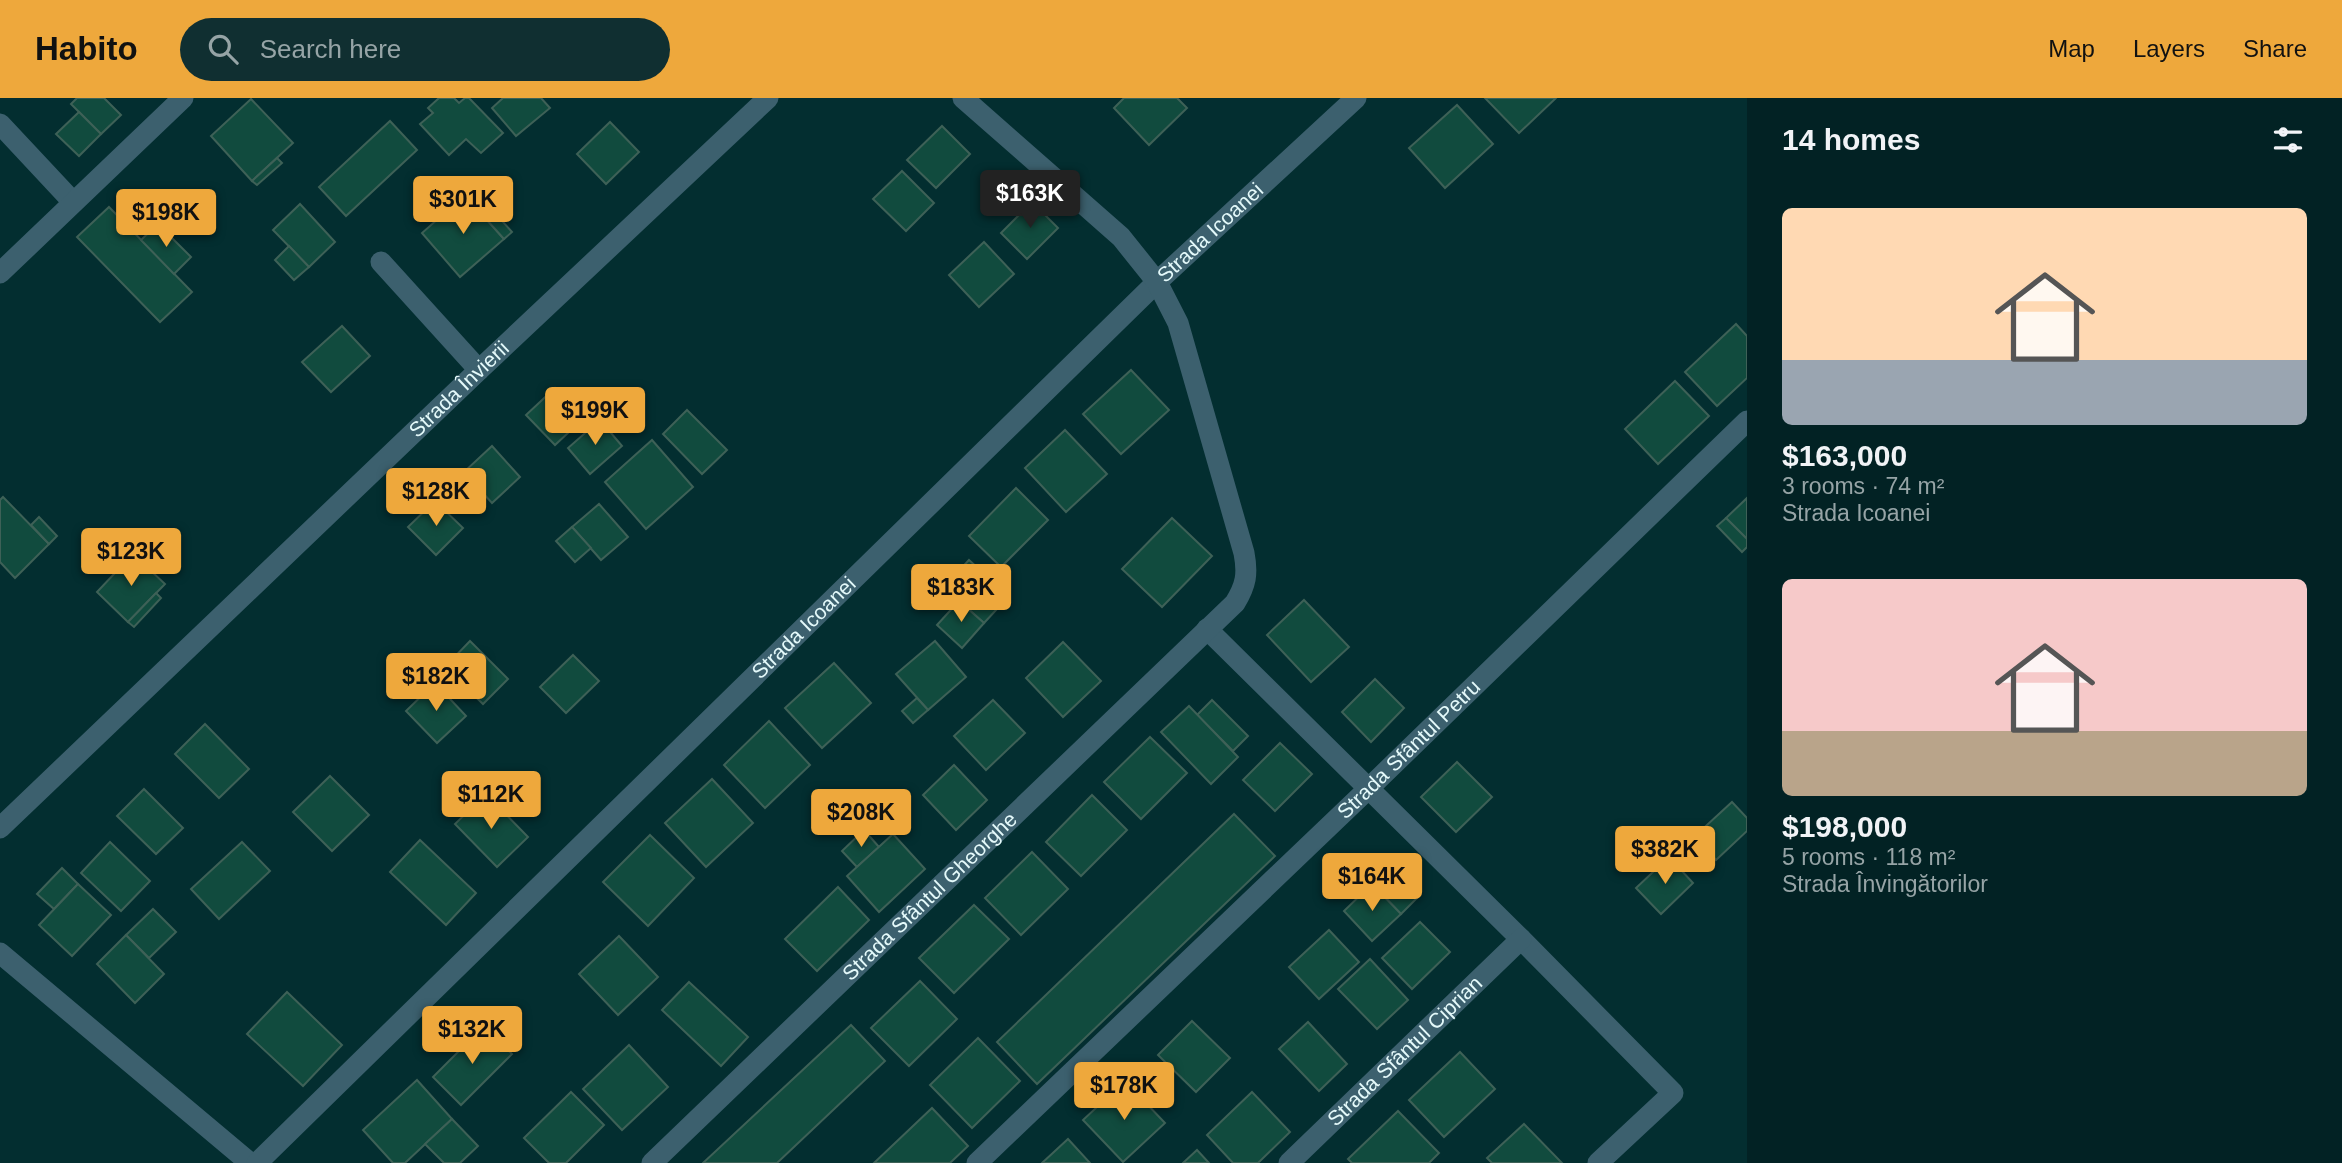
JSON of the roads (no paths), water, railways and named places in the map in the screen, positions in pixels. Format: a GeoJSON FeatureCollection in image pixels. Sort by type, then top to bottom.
{"type":"FeatureCollection","features":[{"type":"Feature","properties":{"kind":"street"},"geometry":{"type":"LineString","coordinates":[[0,272],[183,98]]}},
{"type":"Feature","properties":{"kind":"street","name":"Strada Învierii"},"geometry":{"type":"LineString","coordinates":[[0,828],[768,98]]}},
{"type":"Feature","properties":{"kind":"street","name":"Strada Sfântul Gheorghe"},"geometry":{"type":"LineString","coordinates":[[652,1163],[1235,603],[1245,586],[1248,573],[1244,553],[1178,323],[1157,282],[1121,237],[963,98]]}},
{"type":"Feature","properties":{"kind":"street","name":"Strada Icoanei"},"geometry":{"type":"LineString","coordinates":[[257,1163],[1157,282],[1356,98]]}},
{"type":"Feature","properties":{"kind":"street"},"geometry":{"type":"LineString","coordinates":[[0,124],[73,202]]}},
{"type":"Feature","properties":{"kind":"street"},"geometry":{"type":"LineString","coordinates":[[381,262],[479,370]]}},
{"type":"Feature","properties":{"kind":"street","name":"Strada Sfântul Petru"},"geometry":{"type":"LineString","coordinates":[[977,1163],[1747,421]]}},
{"type":"Feature","properties":{"kind":"street"},"geometry":{"type":"LineString","coordinates":[[1207,629],[1367,790],[1521,939],[1672,1093],[1598,1163]]}},
{"type":"Feature","properties":{"kind":"street","name":"Strada Sfântul Ciprian"},"geometry":{"type":"LineString","coordinates":[[1289,1163],[1521,939]]}},
{"type":"Feature","properties":{"kind":"street"},"geometry":{"type":"LineString","coordinates":[[0,953],[250,1163]]}}]}
